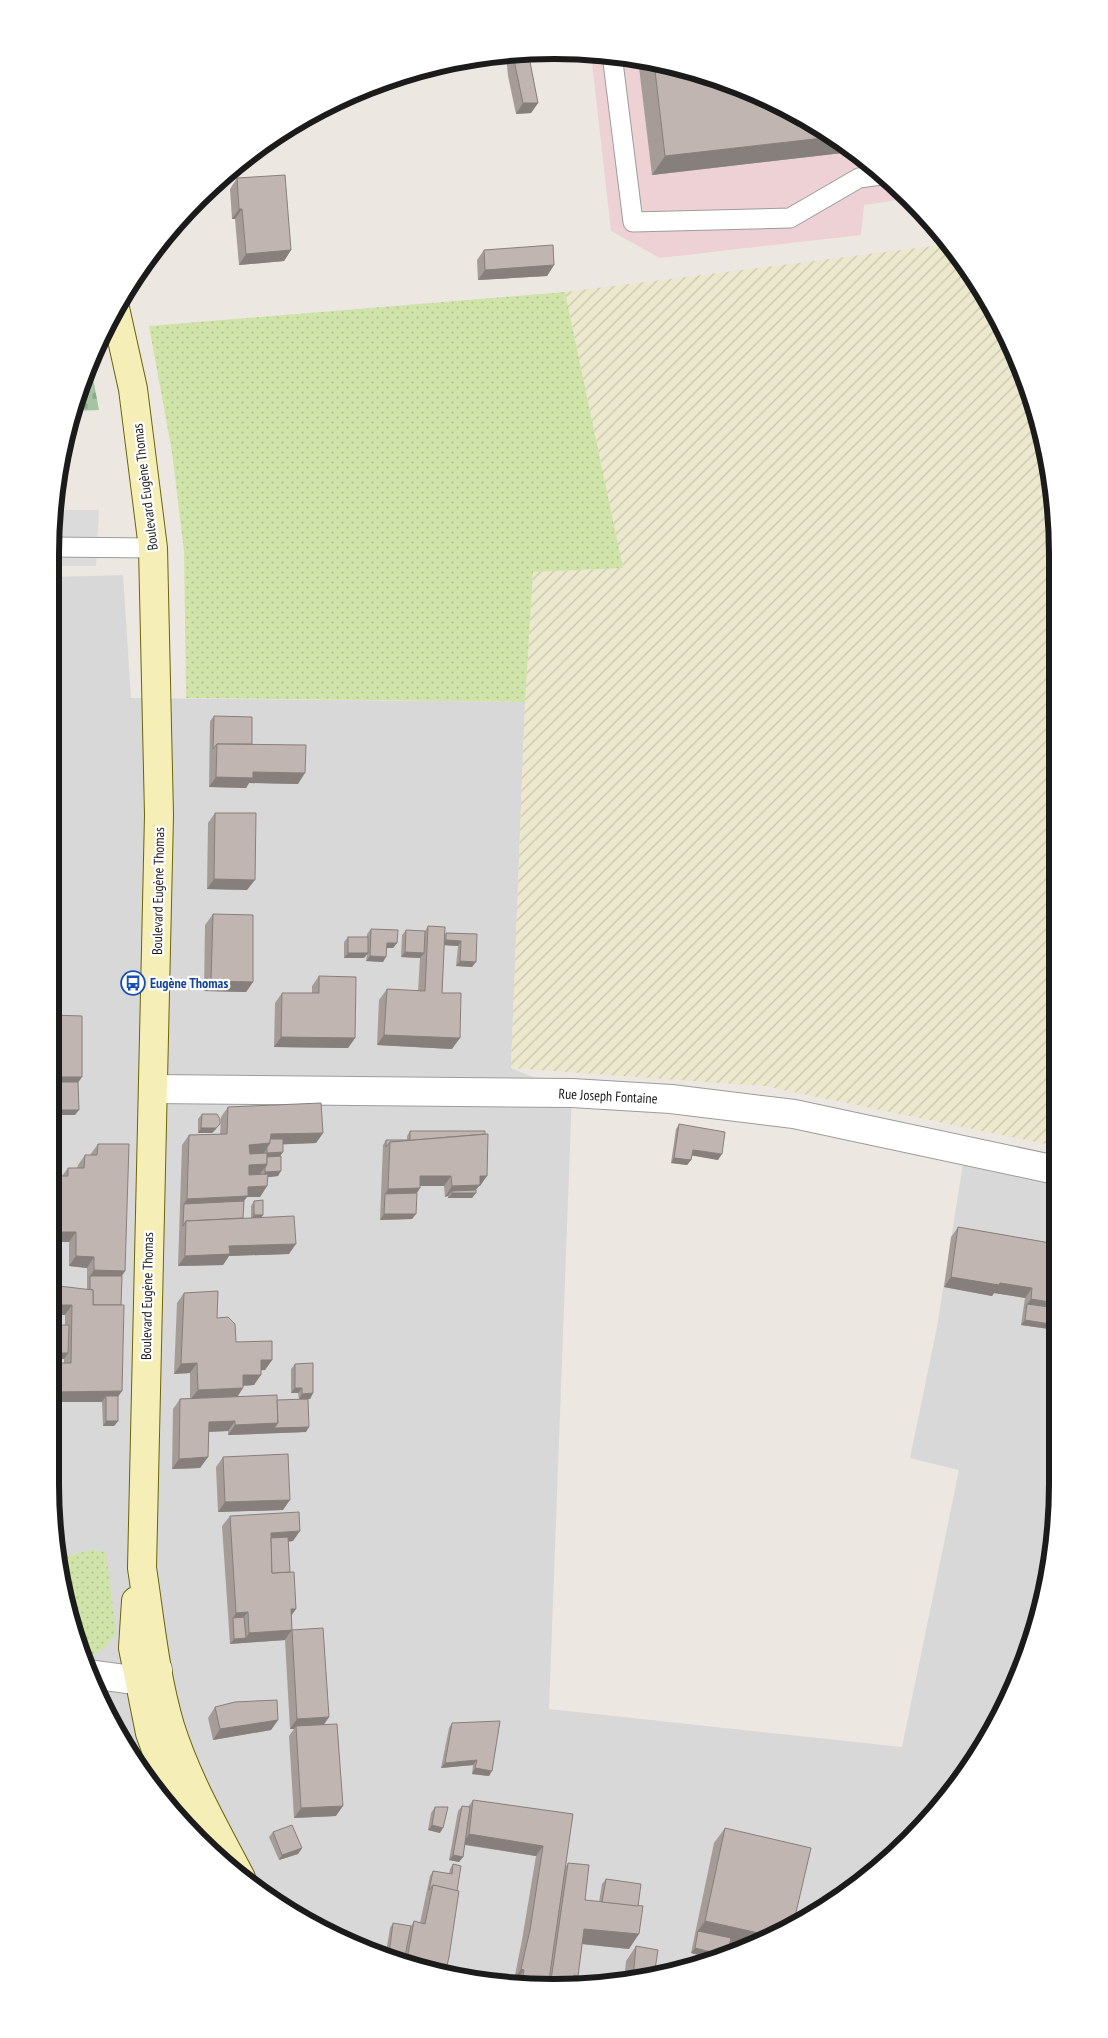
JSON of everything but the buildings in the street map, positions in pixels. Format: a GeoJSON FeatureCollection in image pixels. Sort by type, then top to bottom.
{"type":"FeatureCollection","features":[{"type":"Feature","properties":{"kind":"main road","name":"Boulevard Eugène Thomas"},"geometry":{"type":"LineString","coordinates":[[118,320],[133,390],[153,548],[160,815],[142,1568],[135,1604],[133,1648],[148,1673],[192,1785],[231,1859]]}},
{"type":"Feature","properties":{"kind":"main road","name":"Boulevard Eugène Thomas"},"geometry":{"type":"LineString","coordinates":[[148,1673],[150,1733],[173,1796],[182,1811]]}},
{"type":"Feature","properties":{"kind":"street","name":"Rue Joseph Fontaine"},"geometry":{"type":"LineString","coordinates":[[153,1088],[572,1093],[671,1099],[794,1114],[1049,1169]]}},
{"type":"Feature","properties":{"kind":"street"},"geometry":{"type":"LineString","coordinates":[[96,1675],[126,1679],[148,1673]]}},
{"type":"Feature","properties":{"kind":"lane"},"geometry":{"type":"LineString","coordinates":[[613,62],[633,222],[790,218],[859,178],[874,176]]}},
{"type":"Feature","properties":{"kind":"lane"},"geometry":{"type":"LineString","coordinates":[[59,547],[153,548]]}},
{"type":"Feature","properties":{"kind":"shaded area"},"geometry":{"type":"Polygon","coordinates":[[[592,61],[651,68],[713,85],[744,96],[802,125],[829,142],[881,182],[900,200],[864,205],[861,235],[660,258],[611,231],[592,61]]]}},
{"type":"Feature","properties":{"kind":"shaded area"},"geometry":{"type":"Polygon","coordinates":[[[941,245],[983,306],[1012,364],[1023,395],[1040,457],[1048,522],[1049,1145],[764,1086],[511,1068],[525,702],[533,572],[623,568],[565,292],[941,245]]]}},
{"type":"Feature","properties":{"kind":"shaded area"},"geometry":{"type":"Polygon","coordinates":[[[61,510],[99,510],[96,566],[59,566],[61,510]]]}},
{"type":"Feature","properties":{"kind":"shaded area"},"geometry":{"type":"Polygon","coordinates":[[[123,575],[131,698],[525,702],[511,1068],[572,1093],[549,1709],[902,1747],[959,1470],[910,1458],[937,1327],[965,1151],[1049,1169],[1048,1516],[1040,1581],[1023,1643],[1012,1674],[983,1732],[966,1759],[926,1811],[881,1856],[829,1896],[802,1913],[744,1942],[713,1953],[651,1970],[619,1975],[554,1979],[522,1978],[457,1970],[426,1962],[364,1942],[335,1928],[306,1913],[253,1877],[227,1856],[182,1811],[142,1759],[125,1732],[96,1674],[85,1643],[68,1581],[60,1516],[59,577],[123,575]]]}},
{"type":"Feature","properties":{"kind":"green space"},"geometry":{"type":"Polygon","coordinates":[[[565,292],[623,568],[533,572],[525,702],[186,698],[184,551],[172,452],[149,326],[565,292]]]}},
{"type":"Feature","properties":{"kind":"green space"},"geometry":{"type":"Polygon","coordinates":[[[92,374],[99,410],[80,411],[92,374]]]}},
{"type":"Feature","properties":{"kind":"green space"},"geometry":{"type":"Polygon","coordinates":[[[92,1550],[106,1552],[116,1632],[102,1650],[93,1655],[89,1656],[85,1643],[68,1581],[64,1556],[92,1550]]]}},
{"type":"Feature","properties":{"kind":"place","name":"Eugène Thomas"},"geometry":{"type":"Point","coordinates":[133,983]}}]}
